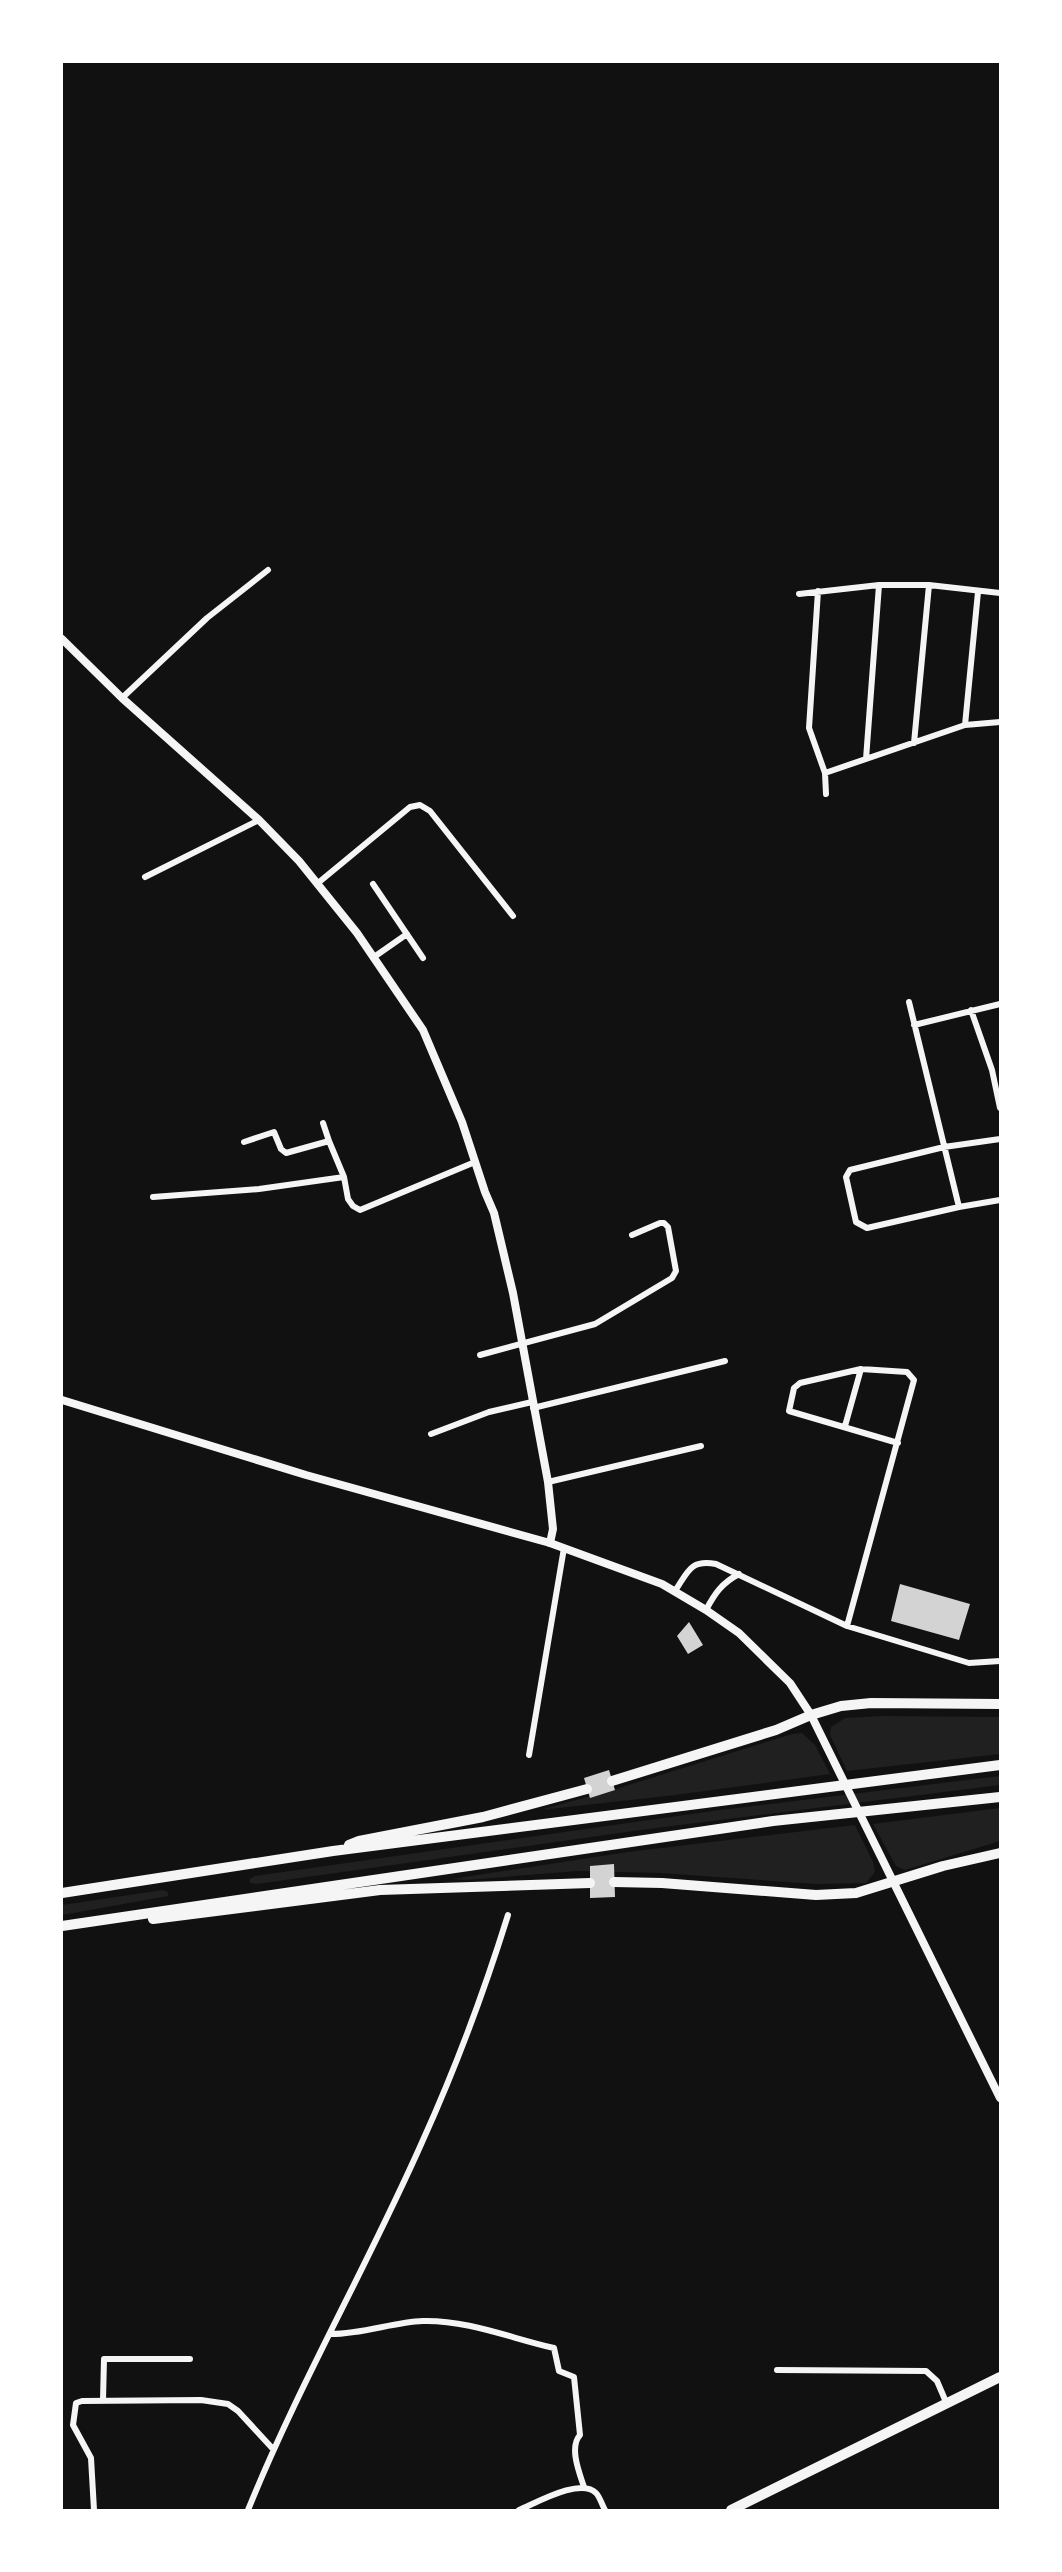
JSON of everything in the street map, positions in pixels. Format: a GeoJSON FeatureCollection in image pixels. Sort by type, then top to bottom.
{"type":"FeatureCollection","features":[{"type":"Feature","properties":{"kind":"highway"},"geometry":{"type":"LineString","coordinates":[[612,1781],[776,1730],[811,1715],[841,1706],[871,1703],[1000,1704]]}},
{"type":"Feature","properties":{"kind":"highway"},"geometry":{"type":"LineString","coordinates":[[62,1893],[333,1851],[1000,1765]]}},
{"type":"Feature","properties":{"kind":"highway"},"geometry":{"type":"LineString","coordinates":[[333,1851],[359,1841],[483,1817],[587,1788]]}},
{"type":"Feature","properties":{"kind":"highway"},"geometry":{"type":"LineString","coordinates":[[62,1926],[773,1821],[1000,1797]]}},
{"type":"Feature","properties":{"kind":"highway"},"geometry":{"type":"LineString","coordinates":[[614,1882],[662,1883],[816,1895],[856,1893],[944,1866],[1000,1853]]}},
{"type":"Feature","properties":{"kind":"highway"},"geometry":{"type":"LineString","coordinates":[[102,1919],[139,1921],[380,1890],[590,1882]]}},
{"type":"Feature","properties":{"kind":"highway"},"geometry":{"type":"LineString","coordinates":[[731,2511],[1000,2377]]}},
{"type":"Feature","properties":{"kind":"main road"},"geometry":{"type":"LineString","coordinates":[[62,1400],[306,1475],[550,1543],[662,1584],[706,1610],[739,1634],[790,1683],[811,1715],[1000,2098]]}},
{"type":"Feature","properties":{"kind":"street"},"geometry":{"type":"LineString","coordinates":[[122,698],[207,618],[268,570]]}},
{"type":"Feature","properties":{"kind":"street"},"geometry":{"type":"LineString","coordinates":[[866,759],[879,585]]}},
{"type":"Feature","properties":{"kind":"street"},"geometry":{"type":"LineString","coordinates":[[799,594],[879,585],[929,585],[1000,593]]}},
{"type":"Feature","properties":{"kind":"street"},"geometry":{"type":"LineString","coordinates":[[914,742],[929,585]]}},
{"type":"Feature","properties":{"kind":"street"},"geometry":{"type":"LineString","coordinates":[[818,591],[809,728],[825,773],[826,794]]}},
{"type":"Feature","properties":{"kind":"street"},"geometry":{"type":"LineString","coordinates":[[965,725],[978,592]]}},
{"type":"Feature","properties":{"kind":"street"},"geometry":{"type":"LineString","coordinates":[[62,639],[122,698],[259,820],[318,883],[374,957],[423,1030],[439,1062],[494,1213],[548,1482],[553,1529],[550,1543]]}},
{"type":"Feature","properties":{"kind":"street"},"geometry":{"type":"LineString","coordinates":[[825,773],[965,725],[1000,722]]}},
{"type":"Feature","properties":{"kind":"street"},"geometry":{"type":"LineString","coordinates":[[318,883],[410,807],[420,805],[430,811],[513,916]]}},
{"type":"Feature","properties":{"kind":"street"},"geometry":{"type":"LineString","coordinates":[[146,877],[259,820]]}},
{"type":"Feature","properties":{"kind":"street"},"geometry":{"type":"LineString","coordinates":[[373,884],[423,958]]}},
{"type":"Feature","properties":{"kind":"street"},"geometry":{"type":"LineString","coordinates":[[374,957],[407,934]]}},
{"type":"Feature","properties":{"kind":"street"},"geometry":{"type":"LineString","coordinates":[[909,1002],[959,1207]]}},
{"type":"Feature","properties":{"kind":"street"},"geometry":{"type":"LineString","coordinates":[[915,1026],[1000,1004]]}},
{"type":"Feature","properties":{"kind":"street"},"geometry":{"type":"LineString","coordinates":[[971,1010],[992,1070],[1000,1108]]}},
{"type":"Feature","properties":{"kind":"street"},"geometry":{"type":"LineString","coordinates":[[992,1070],[1000,1069]]}},
{"type":"Feature","properties":{"kind":"street"},"geometry":{"type":"LineString","coordinates":[[324,1123],[344,1177],[348,1199],[353,1206],[360,1209],[475,1162]]}},
{"type":"Feature","properties":{"kind":"street"},"geometry":{"type":"LineString","coordinates":[[244,1142],[274,1132],[281,1149],[286,1153],[329,1141]]}},
{"type":"Feature","properties":{"kind":"street"},"geometry":{"type":"LineString","coordinates":[[1000,1139],[944,1147],[850,1170],[846,1177],[856,1222],[867,1228],[1000,1200]]}},
{"type":"Feature","properties":{"kind":"street"},"geometry":{"type":"LineString","coordinates":[[153,1197],[259,1189],[344,1177]]}},
{"type":"Feature","properties":{"kind":"street"},"geometry":{"type":"LineString","coordinates":[[480,1356],[595,1324],[672,1278],[676,1271],[668,1227],[660,1223],[632,1235]]}},
{"type":"Feature","properties":{"kind":"street"},"geometry":{"type":"LineString","coordinates":[[431,1434],[489,1412],[533,1405],[725,1361]]}},
{"type":"Feature","properties":{"kind":"street"},"geometry":{"type":"LineString","coordinates":[[844,1426],[861,1369]]}},
{"type":"Feature","properties":{"kind":"street"},"geometry":{"type":"LineString","coordinates":[[848,1626],[898,1443],[914,1380],[908,1372],[861,1369],[800,1383],[794,1388],[789,1411],[898,1443]]}},
{"type":"Feature","properties":{"kind":"street"},"geometry":{"type":"LineString","coordinates":[[548,1482],[701,1446]]}},
{"type":"Feature","properties":{"kind":"street"},"geometry":{"type":"LineString","coordinates":[[529,1755],[564,1548]]}},
{"type":"Feature","properties":{"kind":"street"},"geometry":{"type":"LineString","coordinates":[[675,1591],[692,1566],[698,1563],[716,1564],[848,1626],[969,1663],[1000,1660]]}},
{"type":"Feature","properties":{"kind":"street"},"geometry":{"type":"LineString","coordinates":[[706,1610],[715,1592],[726,1581],[739,1574]]}},
{"type":"Feature","properties":{"kind":"street"},"geometry":{"type":"LineString","coordinates":[[248,2511],[273,2449],[423,2141],[484,1992],[508,1915]]}},
{"type":"Feature","properties":{"kind":"street"},"geometry":{"type":"LineString","coordinates":[[331,2334],[369,2331],[422,2321],[476,2325],[517,2340],[554,2348],[560,2371],[574,2377],[580,2435],[575,2440],[575,2448],[584,2487]]}},
{"type":"Feature","properties":{"kind":"street"},"geometry":{"type":"LineString","coordinates":[[103,2400],[104,2359],[190,2359]]}},
{"type":"Feature","properties":{"kind":"street"},"geometry":{"type":"LineString","coordinates":[[777,2370],[926,2371],[937,2381],[946,2402]]}},
{"type":"Feature","properties":{"kind":"street"},"geometry":{"type":"LineString","coordinates":[[94,2511],[91,2458],[73,2425],[76,2403],[103,2400],[201,2400],[228,2404],[238,2411],[273,2449]]}},
{"type":"Feature","properties":{"kind":"street"},"geometry":{"type":"LineString","coordinates":[[519,2511],[574,2487],[584,2487],[597,2494],[604,2511]]}},
{"type":"Feature","properties":{"kind":"shaded area"},"geometry":{"type":"Polygon","coordinates":[[[1000,1717],[1000,1754],[847,1771],[830,1735],[831,1727],[845,1718],[1000,1717]]]}},
{"type":"Feature","properties":{"kind":"shaded area"},"geometry":{"type":"Polygon","coordinates":[[[802,1733],[815,1745],[830,1774],[540,1810],[792,1734],[802,1733]]]}},
{"type":"Feature","properties":{"kind":"shaded area"},"geometry":{"type":"Polygon","coordinates":[[[1000,1776],[1000,1785],[648,1829],[257,1884],[250,1883],[250,1879],[255,1876],[720,1810],[1000,1776]]]}},
{"type":"Feature","properties":{"kind":"shaded area"},"geometry":{"type":"Polygon","coordinates":[[[1000,1808],[1000,1841],[905,1870],[896,1866],[873,1824],[1000,1808]]]}},
{"type":"Feature","properties":{"kind":"shaded area"},"geometry":{"type":"Polygon","coordinates":[[[855,1825],[873,1862],[875,1872],[866,1883],[817,1884],[660,1873],[577,1871],[466,1880],[452,1879],[628,1852],[855,1825]]]}},
{"type":"Feature","properties":{"kind":"shaded area"},"geometry":{"type":"Polygon","coordinates":[[[163,1890],[168,1892],[168,1896],[62,1915],[62,1905],[163,1890]]]}},
{"type":"Feature","properties":{"kind":"building"},"geometry":{"type":"Polygon","coordinates":[[[900,1584],[970,1604],[959,1640],[891,1621],[900,1584]]]}},
{"type":"Feature","properties":{"kind":"building"},"geometry":{"type":"Polygon","coordinates":[[[689,1622],[703,1645],[688,1654],[677,1636],[689,1622]]]}},
{"type":"Feature","properties":{"kind":"building"},"geometry":{"type":"Polygon","coordinates":[[[609,1770],[615,1790],[590,1798],[584,1778],[609,1770]]]}},
{"type":"Feature","properties":{"kind":"building"},"geometry":{"type":"Polygon","coordinates":[[[614,1864],[615,1897],[590,1898],[590,1866],[614,1864]]]}}]}
